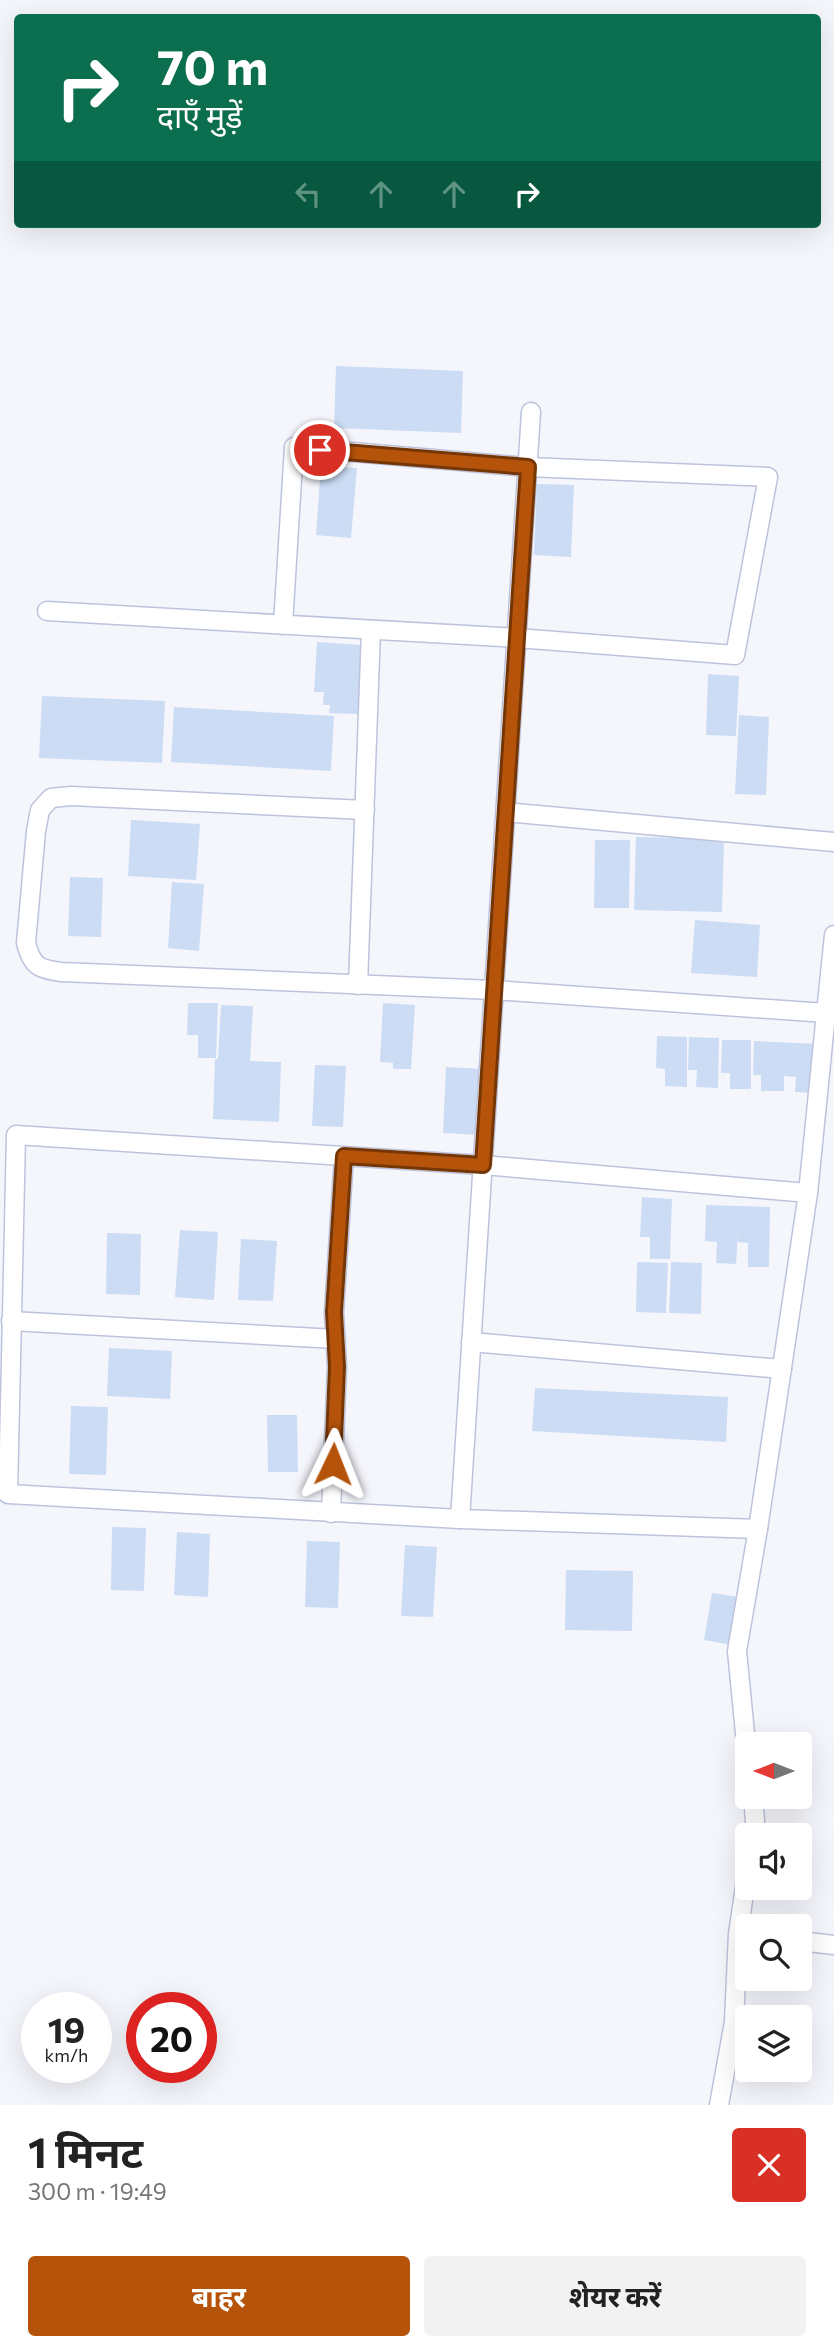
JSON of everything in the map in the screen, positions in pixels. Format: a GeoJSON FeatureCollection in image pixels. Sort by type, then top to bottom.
{"type":"FeatureCollection","features":[{"type":"Feature","properties":{"kind":"lane"},"geometry":{"type":"LineString","coordinates":[[460,1519],[531,412]]}},
{"type":"Feature","properties":{"kind":"lane"},"geometry":{"type":"LineString","coordinates":[[47,611],[283,625],[517,638],[735,655],[768,477],[528,467],[294,447],[283,625]]}},
{"type":"Feature","properties":{"kind":"lane"},"geometry":{"type":"LineString","coordinates":[[358,985],[371,630]]}},
{"type":"Feature","properties":{"kind":"lane"},"geometry":{"type":"LineString","coordinates":[[365,810],[71,796],[51,798],[40,810],[36,831],[26,943],[30,959],[42,969],[51,971],[494,990],[826,1013]]}},
{"type":"Feature","properties":{"kind":"lane"},"geometry":{"type":"LineString","coordinates":[[506,812],[834,842]]}},
{"type":"Feature","properties":{"kind":"lane"},"geometry":{"type":"LineString","coordinates":[[745,1732],[737,1651],[808,1194],[834,935]]}},
{"type":"Feature","properties":{"kind":"lane"},"geometry":{"type":"LineString","coordinates":[[758,1529],[331,1513],[8,1494],[16,1136],[483,1165],[808,1194]]}},
{"type":"Feature","properties":{"kind":"lane"},"geometry":{"type":"LineString","coordinates":[[331,1513],[336,1339],[334,1312],[344,1156]]}},
{"type":"Feature","properties":{"kind":"lane"},"geometry":{"type":"LineString","coordinates":[[10,1321],[336,1339]]}},
{"type":"Feature","properties":{"kind":"lane"},"geometry":{"type":"LineString","coordinates":[[471,1342],[782,1369]]}},
{"type":"Feature","properties":{"kind":"lane"},"geometry":{"type":"LineString","coordinates":[[812,1942],[834,1945]]}},
{"type":"Feature","properties":{"kind":"lane"},"geometry":{"type":"LineString","coordinates":[[719,2105],[737,1991]]}},
{"type":"Feature","properties":{"kind":"building"},"geometry":{"type":"Polygon","coordinates":[[[336,366],[463,371],[461,433],[334,428],[336,366]]]}},
{"type":"Feature","properties":{"kind":"building"},"geometry":{"type":"Polygon","coordinates":[[[321,466],[357,468],[351,538],[316,535],[321,466]]]}},
{"type":"Feature","properties":{"kind":"building"},"geometry":{"type":"Polygon","coordinates":[[[537,484],[574,485],[571,557],[534,555],[537,484]]]}},
{"type":"Feature","properties":{"kind":"building"},"geometry":{"type":"Polygon","coordinates":[[[317,642],[361,645],[358,714],[329,713],[330,705],[323,705],[324,692],[314,692],[317,642]]]}},
{"type":"Feature","properties":{"kind":"building"},"geometry":{"type":"Polygon","coordinates":[[[708,674],[739,676],[736,736],[706,735],[708,674]]]}},
{"type":"Feature","properties":{"kind":"building"},"geometry":{"type":"Polygon","coordinates":[[[42,696],[165,701],[162,763],[39,758],[42,696]]]}},
{"type":"Feature","properties":{"kind":"building"},"geometry":{"type":"Polygon","coordinates":[[[174,707],[334,716],[331,771],[171,762],[174,707]]]}},
{"type":"Feature","properties":{"kind":"building"},"geometry":{"type":"Polygon","coordinates":[[[739,715],[769,717],[766,795],[735,794],[739,715]]]}},
{"type":"Feature","properties":{"kind":"building"},"geometry":{"type":"Polygon","coordinates":[[[131,820],[200,824],[196,880],[128,876],[131,820]]]}},
{"type":"Feature","properties":{"kind":"building"},"geometry":{"type":"Polygon","coordinates":[[[636,837],[724,839],[722,912],[634,910],[636,837]]]}},
{"type":"Feature","properties":{"kind":"building"},"geometry":{"type":"Polygon","coordinates":[[[595,840],[630,840],[629,908],[594,908],[595,840]]]}},
{"type":"Feature","properties":{"kind":"building"},"geometry":{"type":"Polygon","coordinates":[[[70,877],[103,878],[101,937],[68,936],[70,877]]]}},
{"type":"Feature","properties":{"kind":"building"},"geometry":{"type":"Polygon","coordinates":[[[172,882],[204,884],[199,951],[168,948],[172,882]]]}},
{"type":"Feature","properties":{"kind":"building"},"geometry":{"type":"Polygon","coordinates":[[[695,920],[760,925],[757,977],[691,973],[695,920]]]}},
{"type":"Feature","properties":{"kind":"building"},"geometry":{"type":"Polygon","coordinates":[[[188,1003],[218,1003],[216,1058],[198,1058],[198,1035],[187,1035],[188,1003]]]}},
{"type":"Feature","properties":{"kind":"building"},"geometry":{"type":"Polygon","coordinates":[[[383,1003],[415,1005],[411,1069],[393,1069],[393,1063],[380,1062],[383,1003]]]}},
{"type":"Feature","properties":{"kind":"building"},"geometry":{"type":"Polygon","coordinates":[[[221,1005],[253,1006],[250,1061],[281,1062],[279,1122],[213,1119],[215,1059],[218,1059],[221,1005]]]}},
{"type":"Feature","properties":{"kind":"building"},"geometry":{"type":"Polygon","coordinates":[[[657,1036],[687,1037],[687,1087],[665,1086],[665,1069],[656,1068],[657,1036]]]}},
{"type":"Feature","properties":{"kind":"building"},"geometry":{"type":"Polygon","coordinates":[[[689,1037],[719,1038],[718,1088],[696,1087],[697,1070],[688,1070],[689,1037]]]}},
{"type":"Feature","properties":{"kind":"building"},"geometry":{"type":"Polygon","coordinates":[[[722,1040],[751,1040],[751,1089],[730,1089],[730,1073],[721,1073],[722,1040]]]}},
{"type":"Feature","properties":{"kind":"building"},"geometry":{"type":"Polygon","coordinates":[[[754,1041],[818,1044],[816,1093],[795,1092],[796,1077],[784,1076],[784,1091],[761,1091],[761,1075],[753,1075],[754,1041]]]}},
{"type":"Feature","properties":{"kind":"building"},"geometry":{"type":"Polygon","coordinates":[[[315,1065],[346,1066],[343,1127],[312,1126],[315,1065]]]}},
{"type":"Feature","properties":{"kind":"building"},"geometry":{"type":"Polygon","coordinates":[[[446,1067],[485,1069],[480,1135],[443,1133],[446,1067]]]}},
{"type":"Feature","properties":{"kind":"building"},"geometry":{"type":"Polygon","coordinates":[[[642,1197],[672,1199],[670,1259],[650,1259],[650,1237],[640,1237],[642,1197]]]}},
{"type":"Feature","properties":{"kind":"building"},"geometry":{"type":"Polygon","coordinates":[[[706,1205],[770,1207],[769,1267],[748,1267],[748,1243],[738,1242],[738,1233],[736,1264],[716,1263],[717,1242],[705,1241],[706,1205]]]}},
{"type":"Feature","properties":{"kind":"building"},"geometry":{"type":"Polygon","coordinates":[[[180,1230],[218,1232],[214,1300],[175,1297],[180,1230]]]}},
{"type":"Feature","properties":{"kind":"building"},"geometry":{"type":"Polygon","coordinates":[[[107,1233],[141,1234],[140,1295],[106,1294],[107,1233]]]}},
{"type":"Feature","properties":{"kind":"building"},"geometry":{"type":"Polygon","coordinates":[[[241,1239],[277,1241],[273,1301],[238,1300],[241,1239]]]}},
{"type":"Feature","properties":{"kind":"building"},"geometry":{"type":"Polygon","coordinates":[[[637,1262],[668,1263],[666,1313],[636,1312],[637,1262]]]}},
{"type":"Feature","properties":{"kind":"building"},"geometry":{"type":"Polygon","coordinates":[[[671,1262],[702,1263],[701,1314],[669,1313],[671,1262]]]}},
{"type":"Feature","properties":{"kind":"building"},"geometry":{"type":"Polygon","coordinates":[[[109,1348],[172,1351],[170,1399],[107,1396],[109,1348]]]}},
{"type":"Feature","properties":{"kind":"building"},"geometry":{"type":"Polygon","coordinates":[[[535,1388],[728,1397],[726,1442],[532,1431],[535,1388]]]}},
{"type":"Feature","properties":{"kind":"building"},"geometry":{"type":"Polygon","coordinates":[[[71,1406],[108,1407],[106,1475],[69,1474],[71,1406]]]}},
{"type":"Feature","properties":{"kind":"building"},"geometry":{"type":"Polygon","coordinates":[[[267,1415],[297,1415],[298,1472],[268,1472],[267,1415]]]}},
{"type":"Feature","properties":{"kind":"building"},"geometry":{"type":"Polygon","coordinates":[[[112,1527],[146,1528],[144,1591],[111,1590],[112,1527]]]}},
{"type":"Feature","properties":{"kind":"building"},"geometry":{"type":"Polygon","coordinates":[[[177,1532],[210,1534],[208,1597],[174,1595],[177,1532]]]}},
{"type":"Feature","properties":{"kind":"building"},"geometry":{"type":"Polygon","coordinates":[[[307,1541],[340,1542],[338,1608],[305,1607],[307,1541]]]}},
{"type":"Feature","properties":{"kind":"building"},"geometry":{"type":"Polygon","coordinates":[[[405,1545],[437,1547],[433,1617],[401,1616],[405,1545]]]}},
{"type":"Feature","properties":{"kind":"building"},"geometry":{"type":"Polygon","coordinates":[[[566,1570],[633,1571],[632,1631],[565,1630],[566,1570]]]}},
{"type":"Feature","properties":{"kind":"building"},"geometry":{"type":"Polygon","coordinates":[[[712,1593],[739,1597],[732,1645],[704,1640],[712,1593]]]}},
{"type":"Feature","properties":{"kind":"route"},"geometry":{"type":"LineString","coordinates":[[320,450],[528,467],[483,1165],[344,1156],[334,1312],[337,1367],[333,1464]]}}]}
